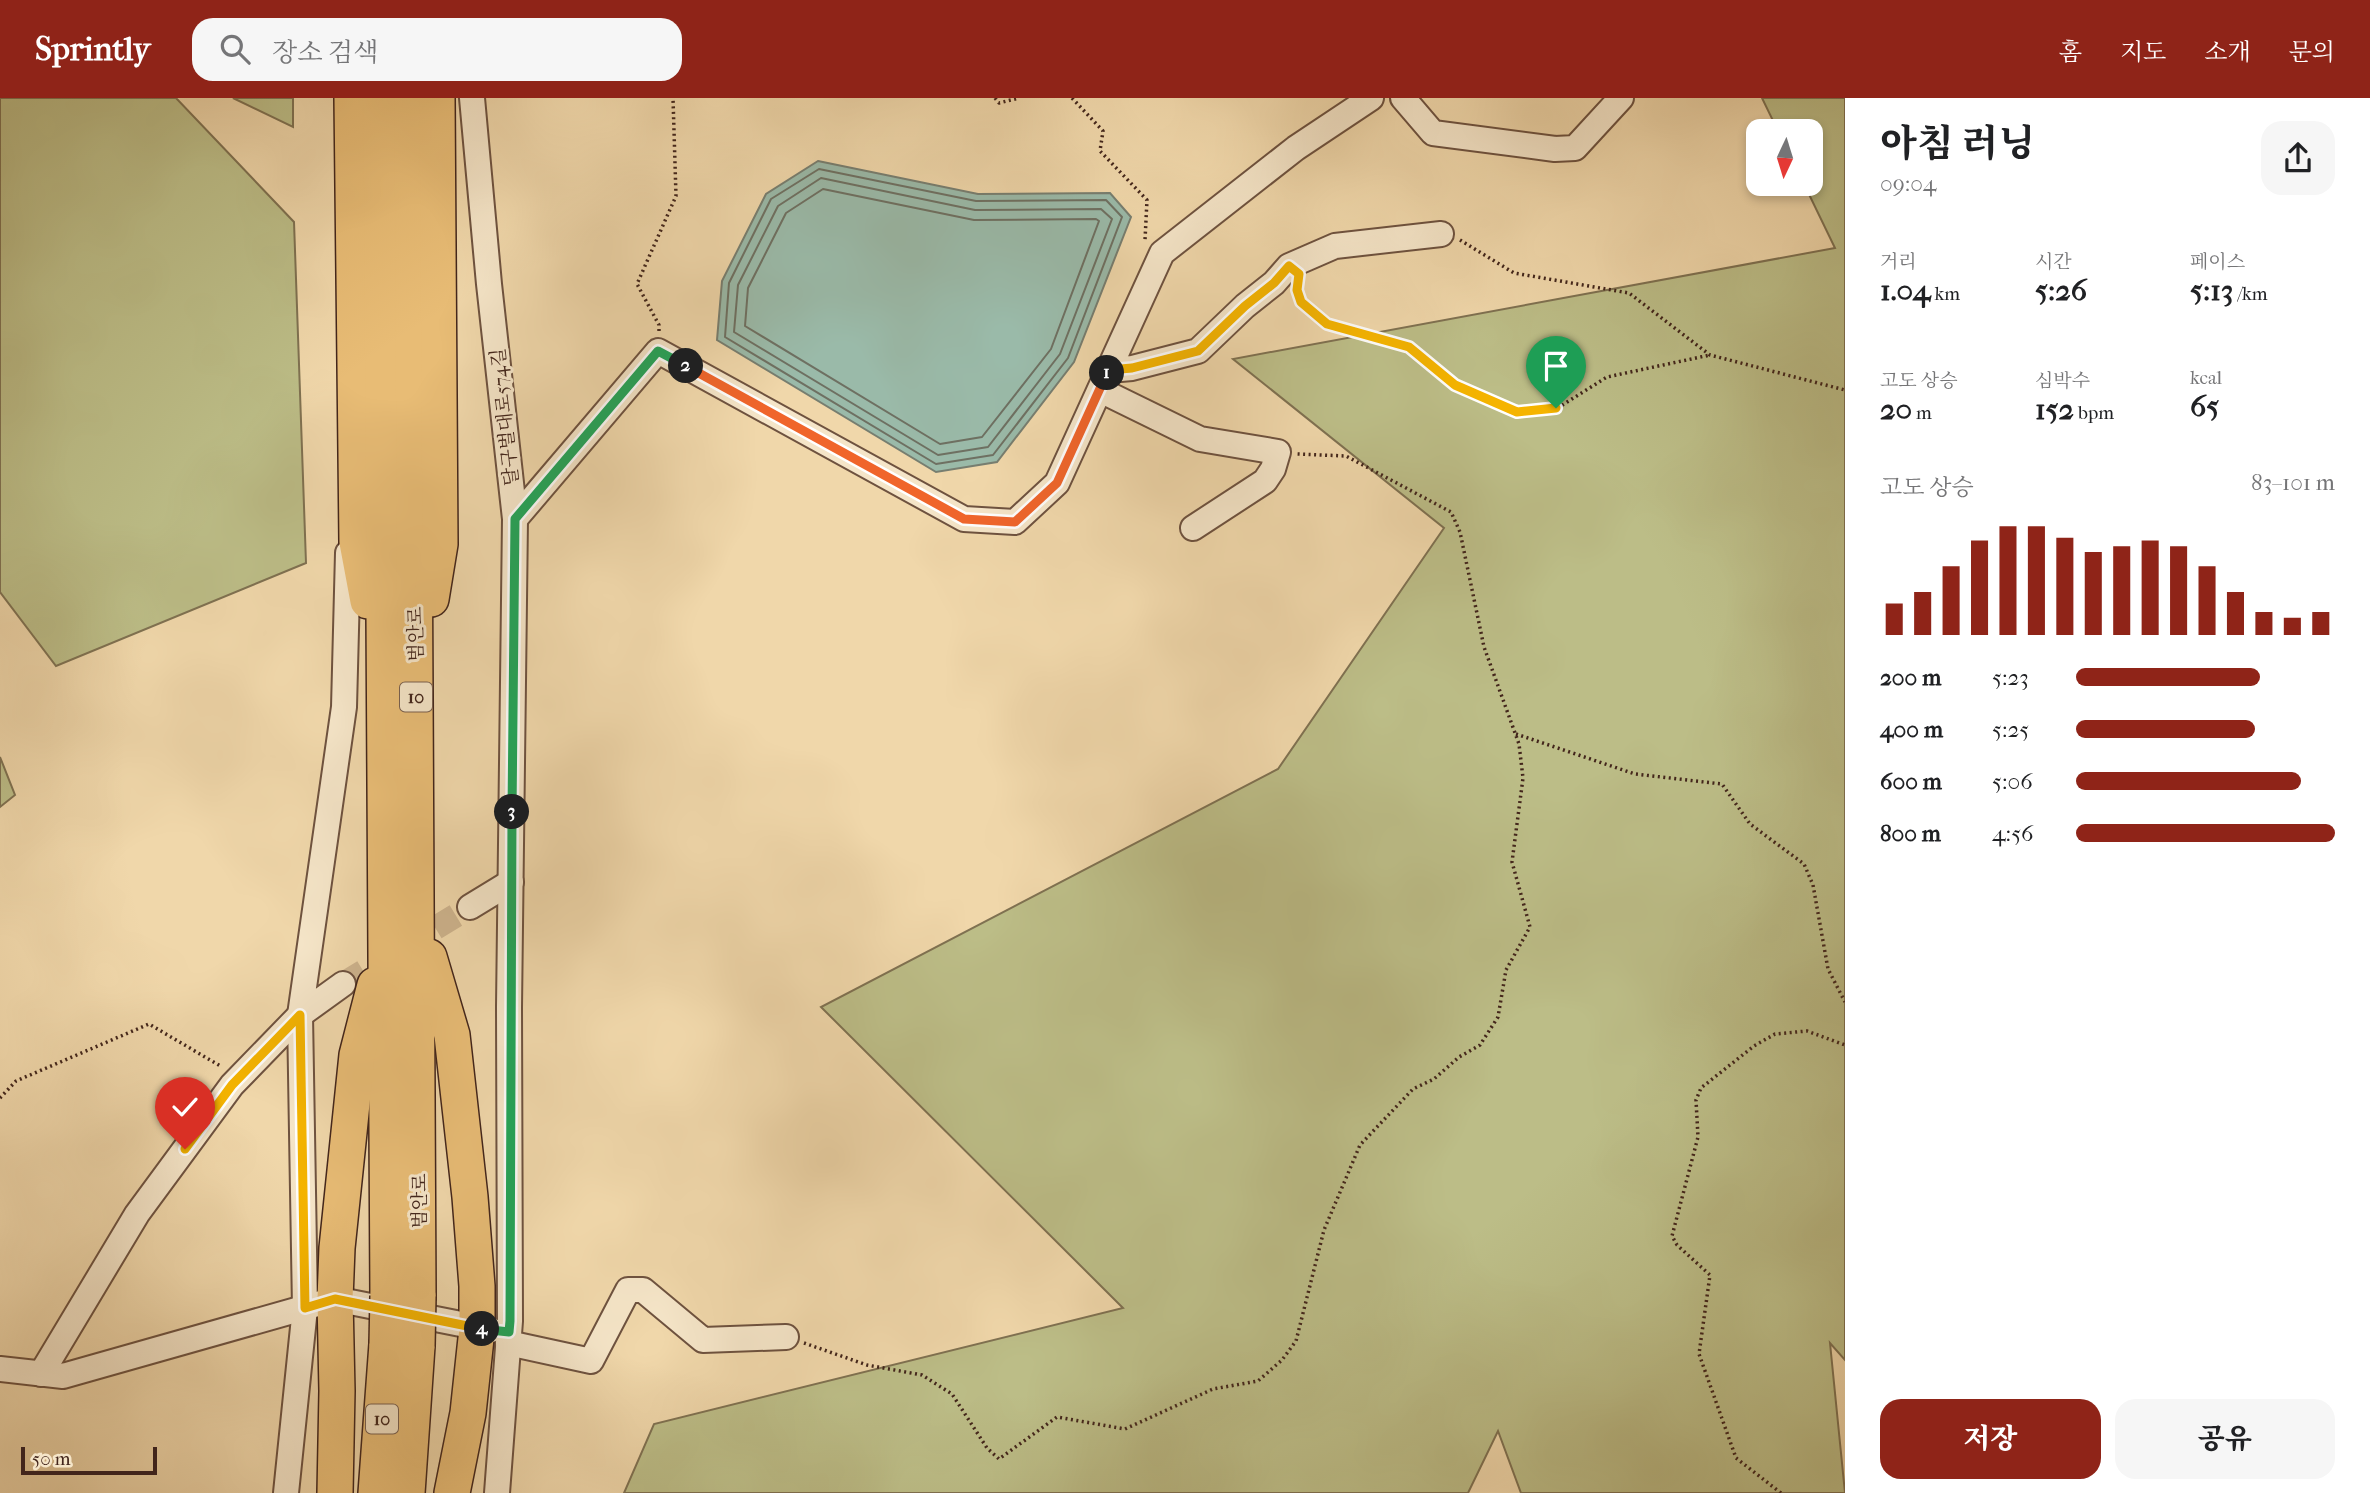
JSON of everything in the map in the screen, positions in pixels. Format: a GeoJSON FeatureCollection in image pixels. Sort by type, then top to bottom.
{"type":"FeatureCollection","features":[{"type":"Feature","properties":{"kind":"highway"},"geometry":{"type":"LineString","coordinates":[[352,98],[357,542],[400,692]]}},
{"type":"Feature","properties":{"kind":"highway","name":"범안로"},"geometry":{"type":"LineString","coordinates":[[381,98],[400,692],[418,922],[403,1296]]}},
{"type":"Feature","properties":{"kind":"highway","name":"범안로"},"geometry":{"type":"LineString","coordinates":[[403,1296],[387,937],[400,692],[412,98]]}},
{"type":"Feature","properties":{"kind":"highway"},"geometry":{"type":"LineString","coordinates":[[400,692],[440,544],[437,98]]}},
{"type":"Feature","properties":{"kind":"highway"},"geometry":{"type":"LineString","coordinates":[[418,922],[452,1035],[477,1286],[498,1335],[468,1413],[452,1493]]}},
{"type":"Feature","properties":{"kind":"highway"},"geometry":{"type":"LineString","coordinates":[[335,1493],[337,1391],[320,1304],[337,1248],[357,1055],[387,937]]}},
{"type":"Feature","properties":{"kind":"highway","name":"10"},"geometry":{"type":"LineString","coordinates":[[403,1296],[407,1493]]}},
{"type":"Feature","properties":{"kind":"highway","name":"10"},"geometry":{"type":"LineString","coordinates":[[376,1493],[402,1345]]}},
{"type":"Feature","properties":{"kind":"street","name":"달구벌대로574길"},"geometry":{"type":"LineString","coordinates":[[472,98],[490,298],[515,519],[511,882],[498,1335],[497,1493]]}},
{"type":"Feature","properties":{"kind":"street"},"geometry":{"type":"LineString","coordinates":[[515,519],[658,351],[964,519],[1015,522],[1057,483],[1162,253],[1296,148],[1371,98]]}},
{"type":"Feature","properties":{"kind":"street"},"geometry":{"type":"LineString","coordinates":[[1403,98],[1433,133],[1555,149],[1575,148],[1622,98]]}},
{"type":"Feature","properties":{"kind":"street"},"geometry":{"type":"LineString","coordinates":[[1104,380],[1132,368],[1198,351],[1245,306],[1274,283],[1289,266],[1335,246],[1441,234]]}},
{"type":"Feature","properties":{"kind":"street"},"geometry":{"type":"LineString","coordinates":[[286,1493],[320,1304],[300,1015],[344,707],[355,335]]}},
{"type":"Feature","properties":{"kind":"street"},"geometry":{"type":"LineString","coordinates":[[1104,380],[1200,439],[1278,452],[1273,469],[1265,481],[1193,528]]}},
{"type":"Feature","properties":{"kind":"street"},"geometry":{"type":"LineString","coordinates":[[470,907],[511,882]]}},
{"type":"Feature","properties":{"kind":"street"},"geometry":{"type":"LineString","coordinates":[[41,1374],[137,1214],[239,1077],[300,1015],[343,984]]}},
{"type":"Feature","properties":{"kind":"street"},"geometry":{"type":"LineString","coordinates":[[0,1369],[63,1376],[320,1304],[498,1335],[591,1361],[628,1290],[643,1290],[703,1340],[786,1337]]}},
{"type":"Feature","properties":{"kind":"path"},"geometry":{"type":"LineString","coordinates":[[658,351],[659,325],[637,284],[676,196],[673,98]]}},
{"type":"Feature","properties":{"kind":"path"},"geometry":{"type":"LineString","coordinates":[[995,98],[999,103],[1019,98]]}},
{"type":"Feature","properties":{"kind":"path"},"geometry":{"type":"LineString","coordinates":[[1072,98],[1103,131],[1100,150],[1147,200],[1144,246],[1162,253]]}},
{"type":"Feature","properties":{"kind":"path"},"geometry":{"type":"LineString","coordinates":[[1441,234],[1466,242],[1514,273],[1629,293],[1710,355],[1845,390]]}},
{"type":"Feature","properties":{"kind":"path"},"geometry":{"type":"LineString","coordinates":[[1289,266],[1299,274],[1297,290],[1301,302],[1327,324],[1409,347],[1455,385],[1517,412],[1556,408],[1607,377],[1710,355]]}},
{"type":"Feature","properties":{"kind":"path"},"geometry":{"type":"LineString","coordinates":[[786,1337],[867,1365],[922,1375],[952,1394],[987,1448],[999,1459],[1057,1417],[1125,1429],[1213,1389],[1258,1381],[1282,1360],[1296,1341],[1324,1230],[1360,1145],[1413,1089],[1434,1079],[1459,1057],[1480,1045],[1499,1017],[1506,970],[1530,927],[1512,862],[1523,778],[1516,734],[1484,647],[1460,532],[1451,512],[1346,456],[1278,452]]}},
{"type":"Feature","properties":{"kind":"path"},"geometry":{"type":"LineString","coordinates":[[1516,734],[1635,774],[1722,784],[1750,824],[1804,864],[1813,885],[1828,969],[1845,1002]]}},
{"type":"Feature","properties":{"kind":"path"},"geometry":{"type":"LineString","coordinates":[[0,1098],[16,1081],[149,1024],[239,1077]]}},
{"type":"Feature","properties":{"kind":"path"},"geometry":{"type":"LineString","coordinates":[[1781,1493],[1736,1458],[1699,1354],[1710,1275],[1677,1245],[1672,1236],[1698,1137],[1696,1100],[1701,1088],[1754,1045],[1775,1034],[1807,1031],[1845,1044]]}},
{"type":"Feature","properties":{"kind":"green space"},"geometry":{"type":"Polygon","coordinates":[[[0,98],[176,98],[294,222],[306,563],[56,666],[0,592],[0,98]]]}},
{"type":"Feature","properties":{"kind":"green space"},"geometry":{"type":"Polygon","coordinates":[[[233,98],[293,98],[293,127],[233,98]]]}},
{"type":"Feature","properties":{"kind":"green space"},"geometry":{"type":"Polygon","coordinates":[[[1762,98],[1845,98],[1845,1360],[1830,1343],[1845,1493],[1521,1493],[1498,1431],[1468,1493],[624,1493],[654,1424],[1123,1308],[821,1007],[1278,769],[1444,528],[1233,359],[1835,248],[1810,196],[1824,196],[1824,119],[1772,119],[1762,98]]]}},
{"type":"Feature","properties":{"kind":"green space"},"geometry":{"type":"Polygon","coordinates":[[[0,757],[15,795],[0,807],[0,757]]]}},
{"type":"Feature","properties":{"kind":"water"},"geometry":{"type":"Polygon","coordinates":[[[818,161],[978,194],[1110,193],[1131,217],[1074,362],[997,462],[936,472],[717,340],[722,281],[766,194],[818,161]]]}},
{"type":"Feature","properties":{"kind":"tunnel"},"geometry":{"type":"LineString","coordinates":[[343,984],[470,907]]}},
{"type":"Feature","properties":{"kind":"route"},"geometry":{"type":"LineString","coordinates":[[185,1149],[232,1085],[300,1015],[305,1308],[335,1299],[477,1329],[509,1332],[509,1007],[515,519],[658,351],[964,519],[1015,522],[1057,483],[1109,370],[1132,368],[1198,351],[1245,306],[1274,283],[1289,266],[1299,274],[1297,290],[1301,302],[1327,324],[1409,347],[1455,385],[1517,412],[1556,408]]}}]}
